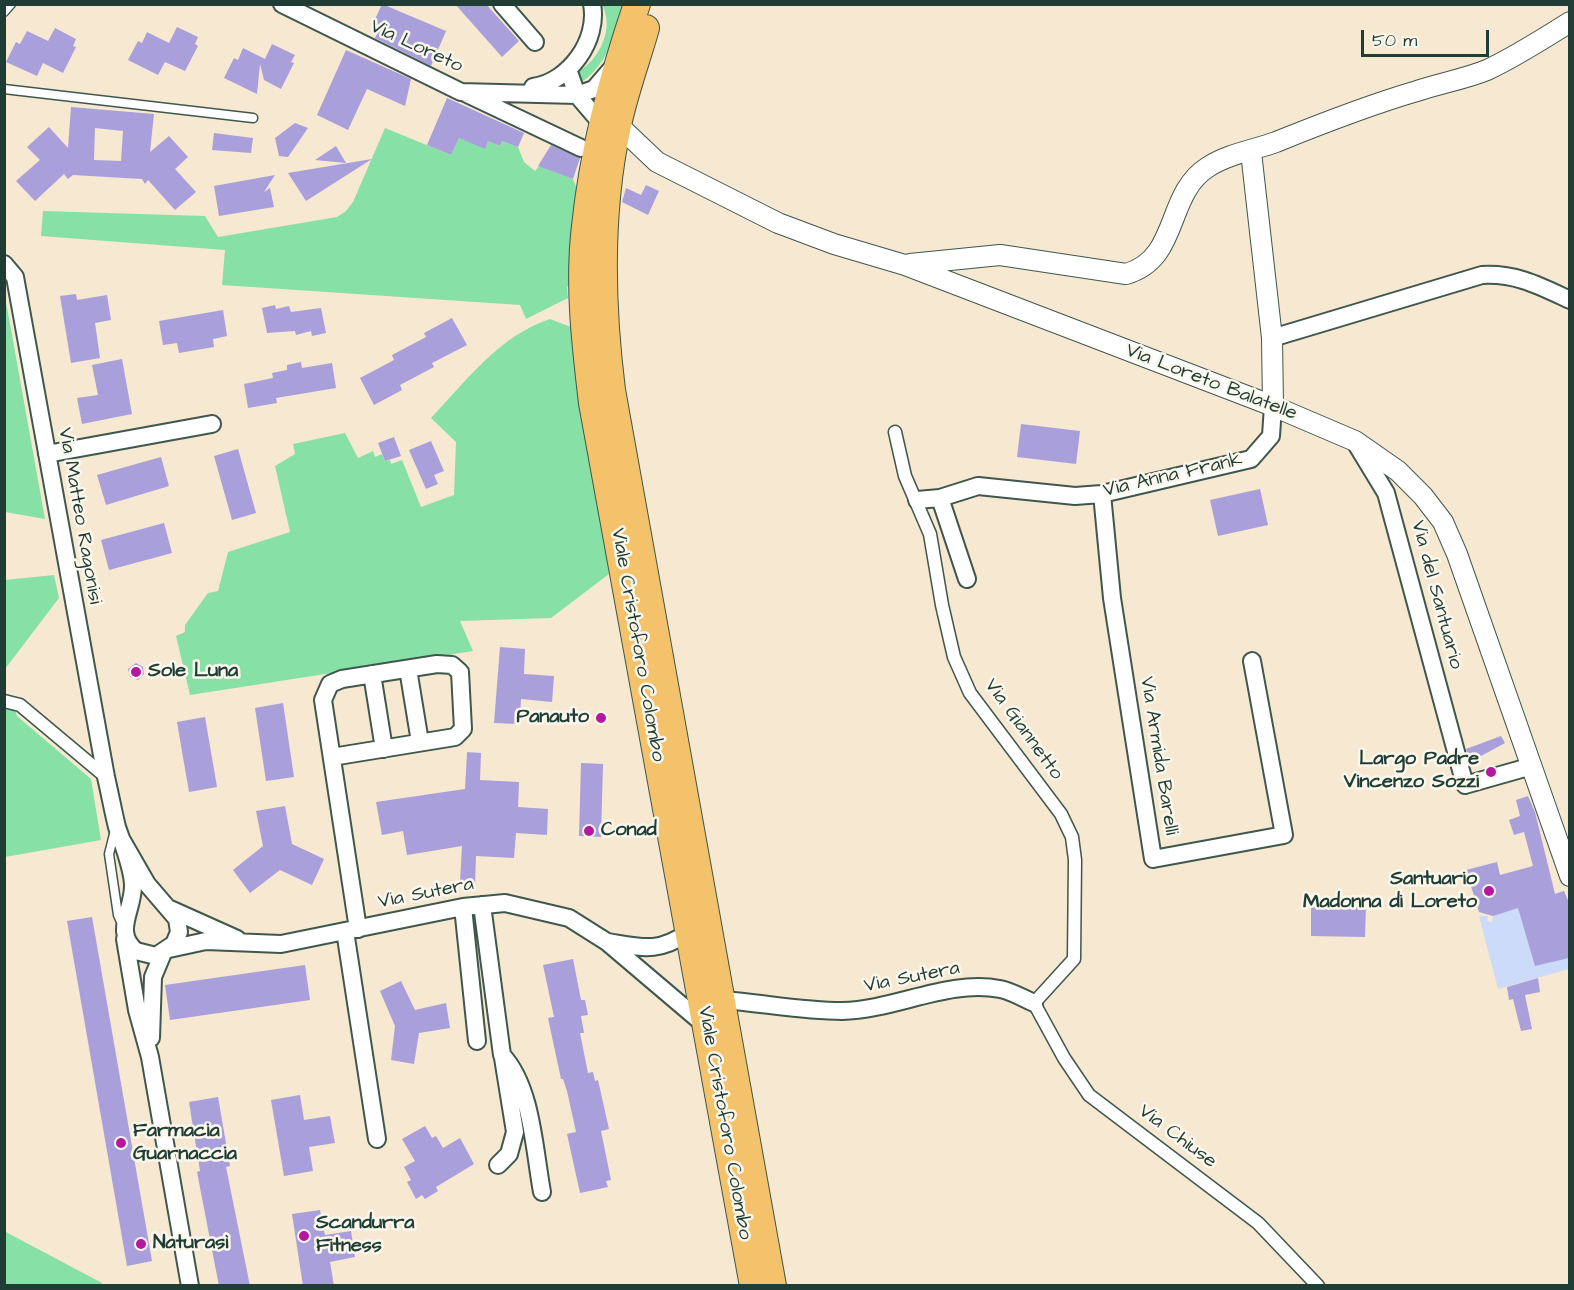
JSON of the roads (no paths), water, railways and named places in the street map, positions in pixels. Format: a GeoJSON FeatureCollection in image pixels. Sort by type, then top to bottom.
{"type":"FeatureCollection","features":[{"type":"Feature","properties":{"kind":"main road","name":"Viale Cristoforo Colombo"},"geometry":{"type":"LineString","coordinates":[[636,4],[617,62],[609,124],[602,279],[607,348],[614,402],[773,1286]]}},
{"type":"Feature","properties":{"kind":"main road","name":"Viale Cristoforo Colombo"},"geometry":{"type":"LineString","coordinates":[[653,4],[609,124],[584,227],[582,287],[585,347],[592,403],[708,1027],[753,1286]]}},
{"type":"Feature","properties":{"kind":"street","name":"Via Loreto"},"geometry":{"type":"LineString","coordinates":[[282,4],[461,92],[508,91],[577,95]]}},
{"type":"Feature","properties":{"kind":"street"},"geometry":{"type":"LineString","coordinates":[[502,4],[535,42]]}},
{"type":"Feature","properties":{"kind":"street"},"geometry":{"type":"LineString","coordinates":[[508,91],[552,82],[568,69],[589,41],[593,26],[592,4]]}},
{"type":"Feature","properties":{"kind":"street"},"geometry":{"type":"LineString","coordinates":[[905,265],[1000,255],[1126,274],[1139,271],[1150,264],[1159,252],[1179,202],[1205,168],[1220,160],[1251,152],[1340,117],[1488,69],[1569,22]]}},
{"type":"Feature","properties":{"kind":"street"},"geometry":{"type":"LineString","coordinates":[[577,95],[594,89],[617,62]]}},
{"type":"Feature","properties":{"kind":"street"},"geometry":{"type":"LineString","coordinates":[[568,69],[577,95],[609,124]]}},
{"type":"Feature","properties":{"kind":"street"},"geometry":{"type":"LineString","coordinates":[[461,92],[580,148]]}},
{"type":"Feature","properties":{"kind":"street","name":"Via Loreto Balatelle"},"geometry":{"type":"LineString","coordinates":[[609,124],[657,162],[718,194],[812,235],[905,265],[1273,406],[1355,441],[1398,471],[1423,496],[1443,522],[1470,588],[1569,876]]}},
{"type":"Feature","properties":{"kind":"street","name":"Via Anna Frank"},"geometry":{"type":"LineString","coordinates":[[917,500],[939,498],[978,486],[1075,496],[1102,494],[1251,459],[1271,436],[1273,406],[1272,338],[1251,152]]}},
{"type":"Feature","properties":{"kind":"street","name":"Via Matteo Ragonisi"},"geometry":{"type":"LineString","coordinates":[[5,264],[15,277],[106,777]]}},
{"type":"Feature","properties":{"kind":"street"},"geometry":{"type":"LineString","coordinates":[[1272,338],[1482,275],[1521,277],[1569,300]]}},
{"type":"Feature","properties":{"kind":"street"},"geometry":{"type":"LineString","coordinates":[[47,454],[212,424]]}},
{"type":"Feature","properties":{"kind":"street","name":"Via Giannetto"},"geometry":{"type":"LineString","coordinates":[[895,432],[905,476],[930,534],[942,605],[954,657],[970,693],[1061,814],[1072,837],[1076,860],[1074,958],[1034,1003]]}},
{"type":"Feature","properties":{"kind":"street","name":"Via del Santuario"},"geometry":{"type":"LineString","coordinates":[[1355,441],[1386,493],[1465,784],[1532,766]]}},
{"type":"Feature","properties":{"kind":"street","name":"Via Armida Barelli"},"geometry":{"type":"LineString","coordinates":[[1102,494],[1112,598],[1153,859],[1284,835],[1252,661]]}},
{"type":"Feature","properties":{"kind":"street"},"geometry":{"type":"LineString","coordinates":[[939,498],[967,579]]}},
{"type":"Feature","properties":{"kind":"street"},"geometry":{"type":"LineString","coordinates":[[332,757],[455,737],[463,729],[460,672],[452,665],[437,663],[342,679],[330,684],[323,700],[332,757],[377,1139]]}},
{"type":"Feature","properties":{"kind":"street"},"geometry":{"type":"LineString","coordinates":[[408,669],[420,742]]}},
{"type":"Feature","properties":{"kind":"street"},"geometry":{"type":"LineString","coordinates":[[372,674],[384,748]]}},
{"type":"Feature","properties":{"kind":"street"},"geometry":{"type":"LineString","coordinates":[[4,701],[20,705],[106,777],[118,831],[133,882],[125,924],[137,1010],[150,1057],[188,1282]]}},
{"type":"Feature","properties":{"kind":"street"},"geometry":{"type":"LineString","coordinates":[[118,831],[147,884],[177,919],[178,932],[153,976],[150,1057]]}},
{"type":"Feature","properties":{"kind":"street"},"geometry":{"type":"LineString","coordinates":[[125,924],[143,902],[151,901],[167,906],[246,943]]}},
{"type":"Feature","properties":{"kind":"street","name":"Via Sutera"},"geometry":{"type":"LineString","coordinates":[[166,951],[206,941],[281,944],[463,907],[505,903],[569,918],[607,942],[708,1027]]}},
{"type":"Feature","properties":{"kind":"street"},"geometry":{"type":"LineString","coordinates":[[482,905],[515,1132],[509,1154],[498,1166]]}},
{"type":"Feature","properties":{"kind":"street"},"geometry":{"type":"LineString","coordinates":[[463,907],[477,1041]]}},
{"type":"Feature","properties":{"kind":"street"},"geometry":{"type":"LineString","coordinates":[[125,924],[130,947],[142,955],[166,951]]}},
{"type":"Feature","properties":{"kind":"street"},"geometry":{"type":"LineString","coordinates":[[607,942],[650,949],[670,944],[689,932]]}},
{"type":"Feature","properties":{"kind":"street","name":"Via Sutera"},"geometry":{"type":"LineString","coordinates":[[723,1000],[841,1011],[881,1007],[950,989],[975,987],[1002,989],[1034,1003]]}},
{"type":"Feature","properties":{"kind":"street","name":"Via Chiuse"},"geometry":{"type":"LineString","coordinates":[[1034,1003],[1064,1058],[1089,1095],[1258,1223],[1318,1286]]}},
{"type":"Feature","properties":{"kind":"street"},"geometry":{"type":"LineString","coordinates":[[502,1054],[513,1066],[521,1084],[542,1192]]}},
{"type":"Feature","properties":{"kind":"lane"},"geometry":{"type":"LineString","coordinates":[[4,12],[11,4]]}},
{"type":"Feature","properties":{"kind":"lane"},"geometry":{"type":"LineString","coordinates":[[4,89],[253,118]]}},
{"type":"Feature","properties":{"kind":"place","name":"Sole Luna"},"geometry":{"type":"Point","coordinates":[136,672]}},
{"type":"Feature","properties":{"kind":"place","name":"Panauto"},"geometry":{"type":"Point","coordinates":[601,718]}},
{"type":"Feature","properties":{"kind":"place","name":"Largo Padre Vincenzo Sozzi"},"geometry":{"type":"Point","coordinates":[1491,772]}},
{"type":"Feature","properties":{"kind":"place","name":"Conad"},"geometry":{"type":"Point","coordinates":[589,831]}},
{"type":"Feature","properties":{"kind":"place","name":"Santuario Madonna di Loreto"},"geometry":{"type":"Point","coordinates":[1489,891]}},
{"type":"Feature","properties":{"kind":"place","name":"Farmacia Guarnaccia"},"geometry":{"type":"Point","coordinates":[121,1143]}},
{"type":"Feature","properties":{"kind":"place","name":"Scandurra Fitness"},"geometry":{"type":"Point","coordinates":[304,1236]}},
{"type":"Feature","properties":{"kind":"place","name":"Naturasì"},"geometry":{"type":"Point","coordinates":[141,1244]}}]}
